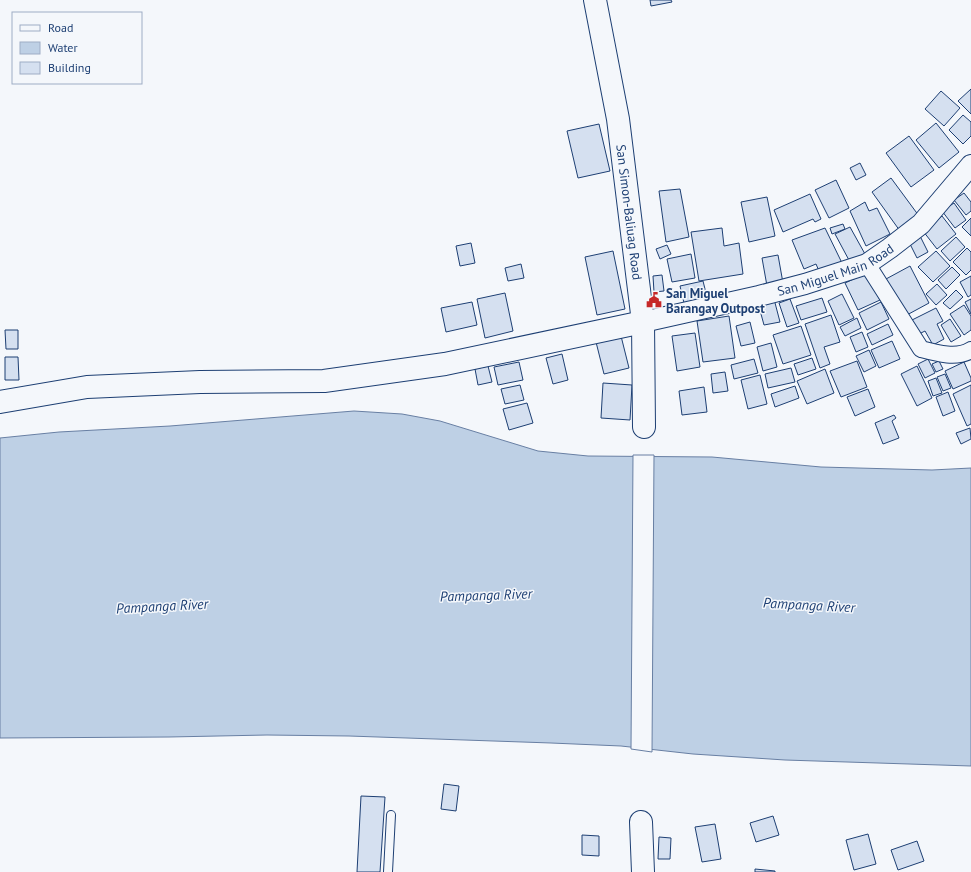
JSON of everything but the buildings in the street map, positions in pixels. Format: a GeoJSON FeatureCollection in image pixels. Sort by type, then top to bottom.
{"type":"FeatureCollection","features":[{"type":"Feature","properties":{"kind":"main road","name":"San Simon-Baliuag Road"},"geometry":{"type":"LineString","coordinates":[[595,0],[618,119],[643,322],[644,427]]}},
{"type":"Feature","properties":{"kind":"main road"},"geometry":{"type":"LineString","coordinates":[[2,397],[87,387],[200,382],[324,380],[445,364],[643,322]]}},
{"type":"Feature","properties":{"kind":"main road"},"geometry":{"type":"LineString","coordinates":[[641,822],[643,872]]}},
{"type":"Feature","properties":{"kind":"street","name":"San Miguel Main Road"},"geometry":{"type":"LineString","coordinates":[[643,322],[790,288],[867,264],[921,224],[971,164]]}},
{"type":"Feature","properties":{"kind":"street"},"geometry":{"type":"LineString","coordinates":[[867,264],[921,349],[954,355],[967,353],[971,350]]}},
{"type":"Feature","properties":{"kind":"lane"},"geometry":{"type":"LineString","coordinates":[[388,872],[391,815]]}},
{"type":"Feature","properties":{"kind":"water","name":"Pampanga River"},"geometry":{"type":"Polygon","coordinates":[[[354,411],[402,414],[440,421],[538,451],[588,456],[712,457],[821,467],[932,470],[971,468],[971,766],[785,760],[693,754],[621,746],[349,736],[267,735],[0,738],[0,438],[59,432],[170,426],[354,411]]]}},
{"type":"Feature","properties":{"kind":"pier"},"geometry":{"type":"Polygon","coordinates":[[[633,455],[654,455],[652,752],[631,749],[633,455]]]}},
{"type":"Feature","properties":{"kind":"place","name":"San Miguel Barangay Outpost"},"geometry":{"type":"Point","coordinates":[654,300]}}]}
